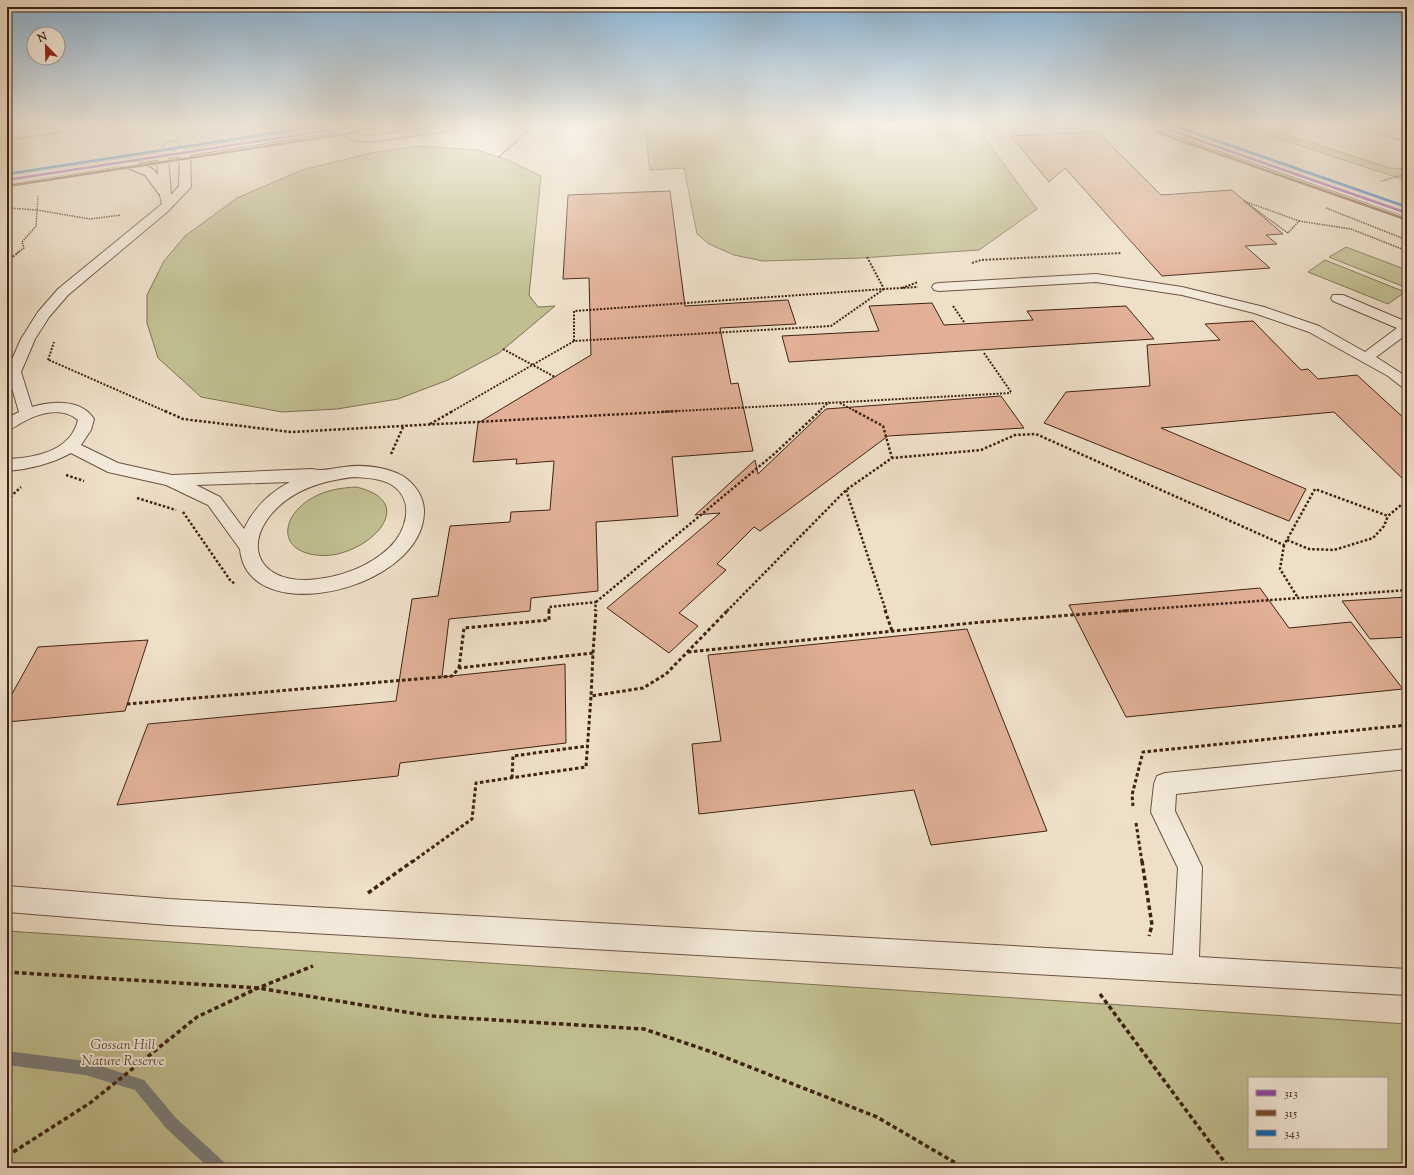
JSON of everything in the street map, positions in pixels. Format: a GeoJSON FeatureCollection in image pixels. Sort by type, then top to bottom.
{"type":"FeatureCollection","features":[{"type":"Feature","properties":{"kind":"street"},"geometry":{"type":"LineString","coordinates":[[156,181],[164,191]]}},
{"type":"Feature","properties":{"kind":"street"},"geometry":{"type":"LineString","coordinates":[[1315,181],[1407,213]]}},
{"type":"Feature","properties":{"kind":"street"},"geometry":{"type":"LineString","coordinates":[[1350,181],[1407,200]]}},
{"type":"Feature","properties":{"kind":"lane"},"geometry":{"type":"LineString","coordinates":[[164,181],[166,208]]}},
{"type":"Feature","properties":{"kind":"lane"},"geometry":{"type":"LineString","coordinates":[[27,414],[14,372],[28,339],[43,315],[63,292],[166,208],[185,187],[185,181]]}},
{"type":"Feature","properties":{"kind":"lane"},"geometry":{"type":"LineString","coordinates":[[939,287],[1096,278],[1182,291],[1259,310],[1314,329],[1393,373],[1407,384]]}},
{"type":"Feature","properties":{"kind":"lane"},"geometry":{"type":"LineString","coordinates":[[1338,298],[1407,327],[1366,358]]}},
{"type":"Feature","properties":{"kind":"lane"},"geometry":{"type":"LineString","coordinates":[[7,424],[27,414],[58,408],[72,409],[81,413],[86,419],[86,427],[80,437],[70,446],[45,459],[11,469]]}},
{"type":"Feature","properties":{"kind":"lane"},"geometry":{"type":"LineString","coordinates":[[70,446],[114,468],[170,480],[266,478],[329,474],[354,470],[379,473],[399,481],[412,495],[416,512],[411,532],[396,552],[373,570],[345,582],[314,587],[287,586],[266,578],[252,564],[248,547],[214,501],[170,480]]}},
{"type":"Feature","properties":{"kind":"lane"},"geometry":{"type":"LineString","coordinates":[[248,547],[252,528],[264,510],[282,494],[304,482],[329,474]]}},
{"type":"Feature","properties":{"kind":"lane"},"geometry":{"type":"LineString","coordinates":[[1185,970],[1190,867],[1163,812],[1165,784],[1407,759]]}},
{"type":"Feature","properties":{"kind":"lane"},"geometry":{"type":"LineString","coordinates":[[7,899],[169,912],[1407,982]]}},
{"type":"Feature","properties":{"kind":"path"},"geometry":{"type":"LineString","coordinates":[[7,261],[24,248],[22,242],[36,226],[39,191]]}},
{"type":"Feature","properties":{"kind":"path"},"geometry":{"type":"LineString","coordinates":[[1299,221],[1288,233],[1244,201],[1299,221],[1351,229],[1407,251]]}},
{"type":"Feature","properties":{"kind":"path"},"geometry":{"type":"LineString","coordinates":[[7,208],[37,210],[90,219],[166,208]]}},
{"type":"Feature","properties":{"kind":"path"},"geometry":{"type":"LineString","coordinates":[[867,257],[884,289]]}},
{"type":"Feature","properties":{"kind":"path"},"geometry":{"type":"LineString","coordinates":[[574,341],[574,311],[884,289],[939,287]]}},
{"type":"Feature","properties":{"kind":"path"},"geometry":{"type":"LineString","coordinates":[[430,424],[574,341],[831,326],[884,289]]}},
{"type":"Feature","properties":{"kind":"path"},"geometry":{"type":"LineString","coordinates":[[503,349],[555,377]]}},
{"type":"Feature","properties":{"kind":"path"},"geometry":{"type":"LineString","coordinates":[[49,360],[183,419],[291,432],[1011,393],[984,353]]}},
{"type":"Feature","properties":{"kind":"path"},"geometry":{"type":"LineString","coordinates":[[127,704],[452,676],[459,668],[464,628],[549,620],[549,607],[596,602],[773,455],[828,402]]}},
{"type":"Feature","properties":{"kind":"path"},"geometry":{"type":"LineString","coordinates":[[839,402],[883,426],[892,458]]}},
{"type":"Feature","properties":{"kind":"path"},"geometry":{"type":"LineString","coordinates":[[390,456],[404,425]]}},
{"type":"Feature","properties":{"kind":"path"},"geometry":{"type":"LineString","coordinates":[[591,696],[643,688],[666,674],[846,490],[892,458],[981,450],[1014,435],[1036,434],[1284,545]]}},
{"type":"Feature","properties":{"kind":"path"},"geometry":{"type":"LineString","coordinates":[[1298,598],[1280,569],[1284,545],[1315,489],[1388,516]]}},
{"type":"Feature","properties":{"kind":"path"},"geometry":{"type":"LineString","coordinates":[[846,490],[892,632]]}},
{"type":"Feature","properties":{"kind":"path"},"geometry":{"type":"LineString","coordinates":[[1287,540],[1309,549],[1334,550],[1373,538],[1384,526],[1388,516],[1407,500]]}},
{"type":"Feature","properties":{"kind":"path"},"geometry":{"type":"LineString","coordinates":[[183,512],[229,576]]}},
{"type":"Feature","properties":{"kind":"path"},"geometry":{"type":"LineString","coordinates":[[688,652],[982,622],[1407,590]]}},
{"type":"Feature","properties":{"kind":"path"},"geometry":{"type":"LineString","coordinates":[[329,921],[472,819],[476,783],[586,767],[596,602]]}},
{"type":"Feature","properties":{"kind":"path"},"geometry":{"type":"LineString","coordinates":[[459,668],[593,653]]}},
{"type":"Feature","properties":{"kind":"path"},"geometry":{"type":"LineString","coordinates":[[512,778],[512,756],[587,746]]}},
{"type":"Feature","properties":{"kind":"path"},"geometry":{"type":"LineString","coordinates":[[1084,964],[1099,992],[1229,1168]]}},
{"type":"Feature","properties":{"kind":"path"},"geometry":{"type":"LineString","coordinates":[[7,1156],[90,1103],[197,1017],[258,988],[312,966]]}},
{"type":"Feature","properties":{"kind":"path"},"geometry":{"type":"LineString","coordinates":[[7,972],[258,988],[430,1016],[644,1029],[709,1051],[877,1117],[964,1168]]}},
{"type":"Feature","properties":{"kind":"green space"},"geometry":{"type":"Polygon","coordinates":[[[277,181],[541,181],[529,295],[538,307],[555,306],[499,353],[448,380],[398,399],[337,409],[282,412],[201,397],[158,358],[147,323],[147,295],[164,261],[185,236],[237,198],[277,181]]]}},
{"type":"Feature","properties":{"kind":"green space"},"geometry":{"type":"Polygon","coordinates":[[[687,181],[1016,181],[1037,209],[979,250],[861,258],[763,261],[734,255],[709,244],[697,234],[687,181]]]}},
{"type":"Feature","properties":{"kind":"green space"},"geometry":{"type":"Polygon","coordinates":[[[1346,247],[1407,270],[1407,288],[1329,257],[1346,247]]]}},
{"type":"Feature","properties":{"kind":"green space"},"geometry":{"type":"Polygon","coordinates":[[[1325,260],[1405,292],[1388,304],[1308,272],[1325,260]]]}},
{"type":"Feature","properties":{"kind":"green space"},"geometry":{"type":"Polygon","coordinates":[[[356,487],[376,495],[386,505],[386,517],[379,530],[367,541],[351,550],[334,555],[316,555],[303,552],[294,546],[289,539],[288,531],[294,513],[302,505],[312,498],[328,491],[356,487]]]}},
{"type":"Feature","properties":{"kind":"green space","name":"Gossan Hill Nature Reserve"},"geometry":{"type":"Polygon","coordinates":[[[7,931],[1407,1024],[1407,1168],[7,1168],[7,931]]]}},
{"type":"Feature","properties":{"kind":"building"},"geometry":{"type":"Polygon","coordinates":[[[1077,181],[1147,181],[1161,195],[1232,190],[1283,234],[1266,235],[1277,244],[1245,246],[1270,268],[1162,276],[1077,181]]]}},
{"type":"Feature","properties":{"kind":"building"},"geometry":{"type":"Polygon","coordinates":[[[670,191],[685,306],[788,300],[796,324],[720,328],[731,384],[738,383],[753,451],[672,457],[678,516],[596,522],[598,591],[531,598],[530,611],[449,619],[442,677],[565,664],[566,743],[400,763],[398,776],[117,805],[148,724],[396,701],[412,599],[438,596],[450,526],[510,522],[511,512],[550,510],[554,461],[516,464],[517,459],[473,462],[478,423],[591,355],[589,278],[563,279],[568,195],[670,191]]]}},
{"type":"Feature","properties":{"kind":"building"},"geometry":{"type":"Polygon","coordinates":[[[932,303],[944,325],[1033,320],[1027,311],[1126,306],[1154,339],[789,362],[782,336],[879,331],[869,306],[932,303]]]}},
{"type":"Feature","properties":{"kind":"building"},"geometry":{"type":"Polygon","coordinates":[[[1253,321],[1301,370],[1308,369],[1318,379],[1357,375],[1407,421],[1407,483],[1334,412],[1161,428],[1306,489],[1289,521],[1044,423],[1066,392],[1150,386],[1147,345],[1220,340],[1205,324],[1253,321]]]}},
{"type":"Feature","properties":{"kind":"building"},"geometry":{"type":"Polygon","coordinates":[[[1001,396],[1024,428],[888,436],[760,531],[754,527],[717,564],[726,570],[679,613],[698,626],[669,653],[607,608],[720,513],[695,515],[755,460],[758,474],[826,409],[1001,396]]]}},
{"type":"Feature","properties":{"kind":"building"},"geometry":{"type":"Polygon","coordinates":[[[1260,588],[1289,628],[1351,622],[1403,689],[1126,717],[1069,605],[1260,588]]]}},
{"type":"Feature","properties":{"kind":"building"},"geometry":{"type":"Polygon","coordinates":[[[1407,597],[1407,637],[1370,639],[1342,601],[1407,597]]]}},
{"type":"Feature","properties":{"kind":"building"},"geometry":{"type":"Polygon","coordinates":[[[967,629],[1047,831],[931,845],[914,790],[699,814],[692,744],[721,741],[708,655],[967,629]]]}},
{"type":"Feature","properties":{"kind":"building"},"geometry":{"type":"Polygon","coordinates":[[[148,640],[125,711],[7,722],[7,703],[38,647],[148,640]]]}},
{"type":"Feature","properties":{"kind":"waterway"},"geometry":{"type":"LineString","coordinates":[[7,1058],[85,1068],[139,1085],[171,1123],[220,1168]]}},
{"type":"Feature","properties":{"kind":"transit line","name":"315"},"geometry":{"type":"LineString","coordinates":[[8,186],[41,181]]}},
{"type":"Feature","properties":{"kind":"transit line","name":"315"},"geometry":{"type":"LineString","coordinates":[[1296,181],[1405,219]]}},
{"type":"Feature","properties":{"kind":"transit line","name":"313"},"geometry":{"type":"LineString","coordinates":[[1315,181],[1407,213]]}},
{"type":"Feature","properties":{"kind":"transit line","name":"343"},"geometry":{"type":"LineString","coordinates":[[1332,181],[1407,207]]}}]}
